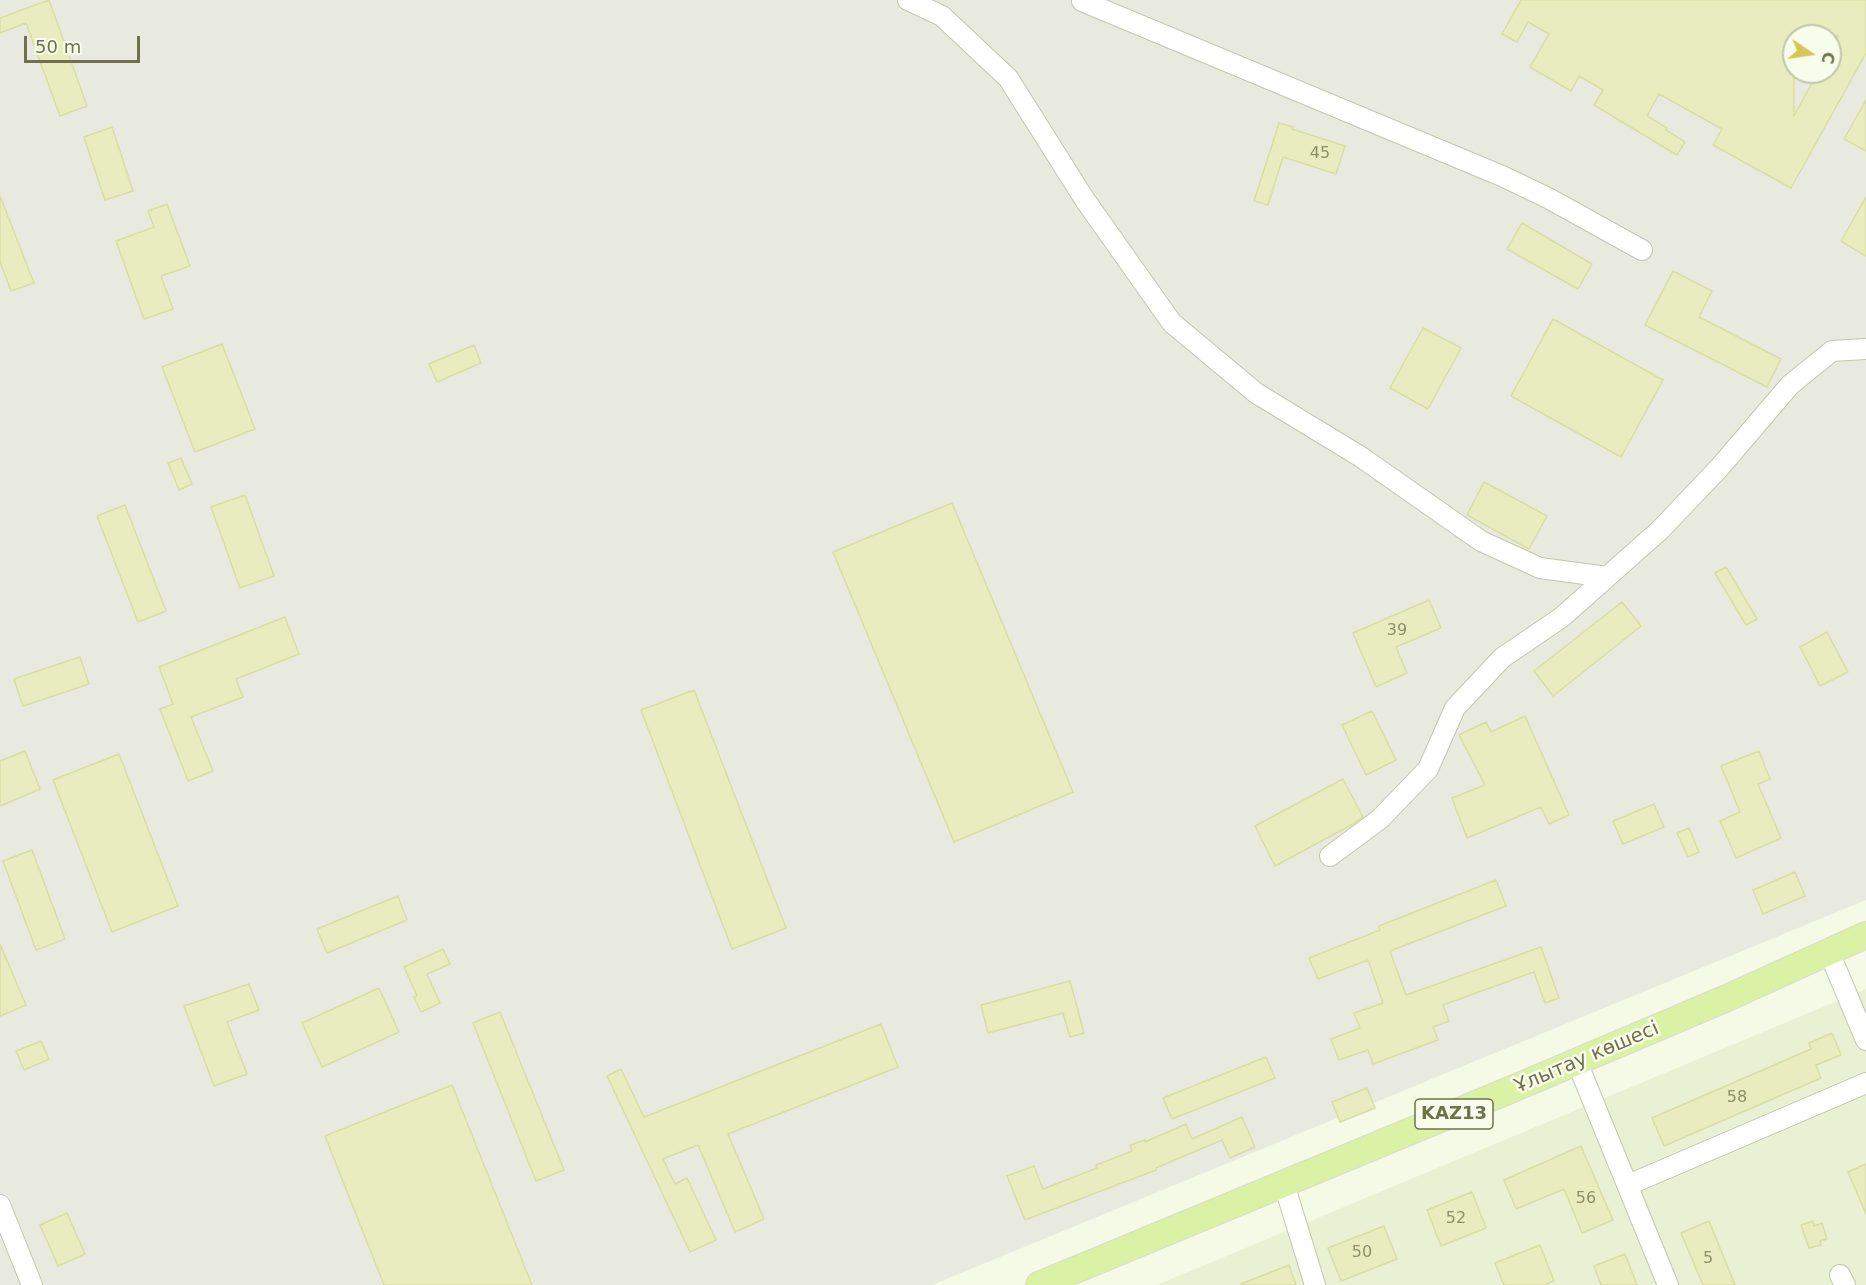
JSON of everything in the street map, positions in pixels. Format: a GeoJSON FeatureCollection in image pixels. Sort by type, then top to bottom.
{"type":"FeatureCollection","features":[{"type":"Feature","properties":{"kind":"main road","name":"Ұлытау көшесі"},"geometry":{"type":"LineString","coordinates":[[1039,1285],[1082,1277],[1284,1184],[1716,1003],[1866,935]]}},
{"type":"Feature","properties":{"kind":"street"},"geometry":{"type":"LineString","coordinates":[[908,0],[942,16],[1008,78],[1085,200],[1172,323],[1256,393],[1361,457],[1481,541],[1540,568],[1606,577]]}},
{"type":"Feature","properties":{"kind":"street"},"geometry":{"type":"LineString","coordinates":[[1082,0],[1502,176],[1548,198],[1642,250]]}},
{"type":"Feature","properties":{"kind":"street"},"geometry":{"type":"LineString","coordinates":[[1330,856],[1380,819],[1428,770],[1455,708],[1502,657],[1562,617],[1660,530],[1713,475],[1790,385],[1832,351],[1866,349]]}},
{"type":"Feature","properties":{"kind":"street"},"geometry":{"type":"LineString","coordinates":[[1829,952],[1866,1040]]}},
{"type":"Feature","properties":{"kind":"street"},"geometry":{"type":"LineString","coordinates":[[1576,1062],[1668,1285]]}},
{"type":"Feature","properties":{"kind":"street"},"geometry":{"type":"LineString","coordinates":[[1628,1185],[1866,1083]]}},
{"type":"Feature","properties":{"kind":"street"},"geometry":{"type":"LineString","coordinates":[[1284,1184],[1315,1285]]}},
{"type":"Feature","properties":{"kind":"street"},"geometry":{"type":"LineString","coordinates":[[0,1205],[32,1285]]}},
{"type":"Feature","properties":{"kind":"shaded area"},"geometry":{"type":"Polygon","coordinates":[[[0,0],[1866,0],[1866,900],[932,1285],[0,1285],[0,0]]]}},
{"type":"Feature","properties":{"kind":"shaded area"},"geometry":{"type":"Polygon","coordinates":[[[1866,989],[1866,1285],[1157,1285],[1866,989]]]}},
{"type":"Feature","properties":{"kind":"building"},"geometry":{"type":"Polygon","coordinates":[[[49,0],[87,106],[60,116],[26,23],[0,33],[0,18],[49,0]]]}},
{"type":"Feature","properties":{"kind":"building"},"geometry":{"type":"Polygon","coordinates":[[[1521,0],[1866,0],[1866,53],[1791,188],[1713,145],[1722,129],[1659,94],[1647,116],[1685,142],[1677,155],[1594,105],[1603,90],[1579,76],[1571,91],[1530,67],[1549,34],[1528,22],[1517,42],[1502,34],[1521,0]]]}},
{"type":"Feature","properties":{"kind":"building"},"geometry":{"type":"Polygon","coordinates":[[[1866,100],[1866,151],[1844,139],[1866,100]]]}},
{"type":"Feature","properties":{"kind":"building"},"geometry":{"type":"Polygon","coordinates":[[[1279,123],[1345,146],[1336,174],[1283,157],[1268,205],[1254,201],[1279,123]]]}},
{"type":"Feature","properties":{"kind":"building"},"geometry":{"type":"Polygon","coordinates":[[[112,127],[133,191],[105,200],[84,137],[112,127]]]}},
{"type":"Feature","properties":{"kind":"building"},"geometry":{"type":"Polygon","coordinates":[[[0,196],[34,283],[11,291],[0,262],[0,196]]]}},
{"type":"Feature","properties":{"kind":"building"},"geometry":{"type":"Polygon","coordinates":[[[1866,197],[1866,256],[1841,241],[1866,197]]]}},
{"type":"Feature","properties":{"kind":"building"},"geometry":{"type":"Polygon","coordinates":[[[167,204],[190,266],[161,276],[173,309],[144,319],[116,241],[154,227],[148,211],[167,204]]]}},
{"type":"Feature","properties":{"kind":"building"},"geometry":{"type":"Polygon","coordinates":[[[1522,223],[1592,264],[1578,289],[1507,249],[1522,223]]]}},
{"type":"Feature","properties":{"kind":"building"},"geometry":{"type":"Polygon","coordinates":[[[1673,271],[1712,291],[1699,317],[1781,359],[1767,387],[1645,325],[1673,271]]]}},
{"type":"Feature","properties":{"kind":"building"},"geometry":{"type":"Polygon","coordinates":[[[1553,319],[1663,380],[1621,457],[1511,396],[1553,319]]]}},
{"type":"Feature","properties":{"kind":"building"},"geometry":{"type":"Polygon","coordinates":[[[1423,328],[1461,348],[1428,409],[1390,388],[1423,328]]]}},
{"type":"Feature","properties":{"kind":"building"},"geometry":{"type":"Polygon","coordinates":[[[222,344],[255,429],[195,452],[162,367],[222,344]]]}},
{"type":"Feature","properties":{"kind":"building"},"geometry":{"type":"Polygon","coordinates":[[[474,345],[481,363],[437,382],[429,364],[474,345]]]}},
{"type":"Feature","properties":{"kind":"building"},"geometry":{"type":"Polygon","coordinates":[[[181,458],[192,484],[179,490],[168,463],[181,458]]]}},
{"type":"Feature","properties":{"kind":"building"},"geometry":{"type":"Polygon","coordinates":[[[1484,482],[1547,516],[1529,549],[1467,515],[1484,482]]]}},
{"type":"Feature","properties":{"kind":"building"},"geometry":{"type":"Polygon","coordinates":[[[245,495],[274,576],[240,588],[211,507],[245,495]]]}},
{"type":"Feature","properties":{"kind":"building"},"geometry":{"type":"Polygon","coordinates":[[[952,503],[1073,792],[954,842],[833,552],[952,503]]]}},
{"type":"Feature","properties":{"kind":"building"},"geometry":{"type":"Polygon","coordinates":[[[125,505],[166,611],[138,622],[97,516],[125,505]]]}},
{"type":"Feature","properties":{"kind":"building"},"geometry":{"type":"Polygon","coordinates":[[[1726,567],[1757,619],[1746,625],[1715,573],[1726,567]]]}},
{"type":"Feature","properties":{"kind":"building"},"geometry":{"type":"Polygon","coordinates":[[[1429,600],[1441,628],[1396,647],[1407,673],[1376,687],[1353,633],[1429,600]]]}},
{"type":"Feature","properties":{"kind":"building"},"geometry":{"type":"Polygon","coordinates":[[[1622,602],[1641,626],[1553,696],[1534,671],[1622,602]]]}},
{"type":"Feature","properties":{"kind":"building"},"geometry":{"type":"Polygon","coordinates":[[[285,617],[299,654],[236,679],[243,697],[191,717],[213,771],[188,781],[160,709],[173,704],[159,667],[285,617]]]}},
{"type":"Feature","properties":{"kind":"building"},"geometry":{"type":"Polygon","coordinates":[[[1827,632],[1848,672],[1820,686],[1800,647],[1827,632]]]}},
{"type":"Feature","properties":{"kind":"building"},"geometry":{"type":"Polygon","coordinates":[[[80,657],[89,684],[23,706],[14,679],[80,657]]]}},
{"type":"Feature","properties":{"kind":"building"},"geometry":{"type":"Polygon","coordinates":[[[694,690],[786,928],[732,949],[641,710],[694,690]]]}},
{"type":"Feature","properties":{"kind":"building"},"geometry":{"type":"Polygon","coordinates":[[[1372,711],[1396,760],[1366,775],[1342,725],[1372,711]]]}},
{"type":"Feature","properties":{"kind":"building"},"geometry":{"type":"Polygon","coordinates":[[[1525,716],[1569,815],[1549,824],[1541,807],[1467,838],[1452,798],[1485,785],[1459,735],[1486,722],[1491,732],[1525,716]]]}},
{"type":"Feature","properties":{"kind":"building"},"geometry":{"type":"Polygon","coordinates":[[[25,751],[40,789],[0,806],[0,761],[25,751]]]}},
{"type":"Feature","properties":{"kind":"building"},"geometry":{"type":"Polygon","coordinates":[[[1759,751],[1770,779],[1758,784],[1781,838],[1736,858],[1720,821],[1740,812],[1721,766],[1759,751]]]}},
{"type":"Feature","properties":{"kind":"building"},"geometry":{"type":"Polygon","coordinates":[[[119,754],[178,906],[112,932],[53,780],[119,754]]]}},
{"type":"Feature","properties":{"kind":"building"},"geometry":{"type":"Polygon","coordinates":[[[1343,779],[1363,817],[1275,866],[1255,826],[1343,779]]]}},
{"type":"Feature","properties":{"kind":"building"},"geometry":{"type":"Polygon","coordinates":[[[1654,804],[1664,827],[1623,844],[1613,821],[1654,804]]]}},
{"type":"Feature","properties":{"kind":"building"},"geometry":{"type":"Polygon","coordinates":[[[1689,828],[1699,852],[1688,857],[1677,833],[1689,828]]]}},
{"type":"Feature","properties":{"kind":"building"},"geometry":{"type":"Polygon","coordinates":[[[32,850],[65,939],[36,950],[3,861],[32,850]]]}},
{"type":"Feature","properties":{"kind":"building"},"geometry":{"type":"Polygon","coordinates":[[[1795,872],[1805,896],[1763,914],[1753,890],[1795,872]]]}},
{"type":"Feature","properties":{"kind":"building"},"geometry":{"type":"Polygon","coordinates":[[[1496,880],[1506,906],[1390,951],[1406,995],[1541,947],[1559,998],[1545,1003],[1534,972],[1443,1005],[1449,1021],[1433,1027],[1438,1040],[1373,1064],[1368,1050],[1339,1060],[1331,1039],[1360,1028],[1354,1013],[1383,1003],[1368,960],[1318,979],[1309,958],[1380,930],[1379,926],[1496,880]]]}},
{"type":"Feature","properties":{"kind":"building"},"geometry":{"type":"Polygon","coordinates":[[[398,896],[407,920],[327,953],[317,929],[398,896]]]}},
{"type":"Feature","properties":{"kind":"building"},"geometry":{"type":"Polygon","coordinates":[[[0,944],[26,1005],[0,1016],[0,944]]]}},
{"type":"Feature","properties":{"kind":"building"},"geometry":{"type":"Polygon","coordinates":[[[443,949],[450,964],[427,974],[440,1003],[421,1012],[414,997],[417,996],[404,967],[443,949]]]}},
{"type":"Feature","properties":{"kind":"building"},"geometry":{"type":"Polygon","coordinates":[[[1070,981],[1084,1033],[1070,1037],[1063,1013],[988,1033],[981,1005],[1070,981]]]}},
{"type":"Feature","properties":{"kind":"building"},"geometry":{"type":"Polygon","coordinates":[[[249,984],[259,1010],[227,1022],[247,1074],[214,1086],[184,1006],[249,984]]]}},
{"type":"Feature","properties":{"kind":"building"},"geometry":{"type":"Polygon","coordinates":[[[379,988],[399,1032],[322,1067],[302,1023],[379,988]]]}},
{"type":"Feature","properties":{"kind":"building"},"geometry":{"type":"Polygon","coordinates":[[[500,1012],[564,1170],[536,1181],[473,1023],[500,1012]]]}},
{"type":"Feature","properties":{"kind":"building"},"geometry":{"type":"Polygon","coordinates":[[[881,1024],[898,1067],[728,1134],[764,1219],[735,1232],[698,1145],[663,1159],[675,1184],[687,1178],[716,1240],[690,1252],[607,1076],[621,1069],[644,1117],[881,1024]]]}},
{"type":"Feature","properties":{"kind":"building"},"geometry":{"type":"Polygon","coordinates":[[[1832,1033],[1841,1055],[1816,1065],[1821,1078],[1664,1146],[1652,1118],[1811,1049],[1809,1043],[1832,1033]]]}},
{"type":"Feature","properties":{"kind":"building"},"geometry":{"type":"Polygon","coordinates":[[[41,1041],[49,1059],[24,1070],[16,1051],[41,1041]]]}},
{"type":"Feature","properties":{"kind":"building"},"geometry":{"type":"Polygon","coordinates":[[[1266,1057],[1275,1078],[1172,1119],[1163,1098],[1266,1057]]]}},
{"type":"Feature","properties":{"kind":"building"},"geometry":{"type":"Polygon","coordinates":[[[452,1085],[532,1285],[384,1285],[325,1136],[452,1085]]]}},
{"type":"Feature","properties":{"kind":"building"},"geometry":{"type":"Polygon","coordinates":[[[1367,1088],[1375,1108],[1340,1122],[1332,1102],[1367,1088]]]}},
{"type":"Feature","properties":{"kind":"building"},"geometry":{"type":"Polygon","coordinates":[[[1242,1117],[1255,1147],[1230,1158],[1222,1140],[1156,1168],[1156,1170],[1025,1220],[1007,1176],[1034,1166],[1043,1189],[1097,1168],[1096,1165],[1132,1151],[1130,1145],[1145,1140],[1145,1142],[1186,1124],[1192,1139],[1242,1117]]]}},
{"type":"Feature","properties":{"kind":"building"},"geometry":{"type":"Polygon","coordinates":[[[1581,1146],[1613,1220],[1582,1233],[1564,1189],[1516,1209],[1504,1180],[1581,1146]]]}},
{"type":"Feature","properties":{"kind":"building"},"geometry":{"type":"Polygon","coordinates":[[[1866,1164],[1866,1214],[1848,1172],[1866,1164]]]}},
{"type":"Feature","properties":{"kind":"building"},"geometry":{"type":"Polygon","coordinates":[[[1472,1192],[1486,1228],[1441,1246],[1427,1210],[1472,1192]]]}},
{"type":"Feature","properties":{"kind":"building"},"geometry":{"type":"Polygon","coordinates":[[[67,1213],[85,1254],[58,1266],[40,1225],[67,1213]]]}},
{"type":"Feature","properties":{"kind":"building"},"geometry":{"type":"Polygon","coordinates":[[[1709,1221],[1735,1285],[1703,1285],[1681,1233],[1709,1221]]]}},
{"type":"Feature","properties":{"kind":"building"},"geometry":{"type":"Polygon","coordinates":[[[1813,1221],[1814,1226],[1822,1223],[1827,1239],[1820,1241],[1821,1245],[1809,1248],[1801,1225],[1813,1221]]]}},
{"type":"Feature","properties":{"kind":"building"},"geometry":{"type":"Polygon","coordinates":[[[1384,1226],[1397,1259],[1341,1281],[1328,1248],[1384,1226]]]}},
{"type":"Feature","properties":{"kind":"building"},"geometry":{"type":"Polygon","coordinates":[[[1540,1245],[1554,1281],[1544,1285],[1504,1285],[1495,1263],[1540,1245]]]}},
{"type":"Feature","properties":{"kind":"building"},"geometry":{"type":"Polygon","coordinates":[[[1625,1254],[1637,1285],[1601,1285],[1594,1266],[1625,1254]]]}},
{"type":"Feature","properties":{"kind":"building"},"geometry":{"type":"Polygon","coordinates":[[[1289,1265],[1296,1285],[1241,1285],[1241,1284],[1289,1265]]]}}]}
